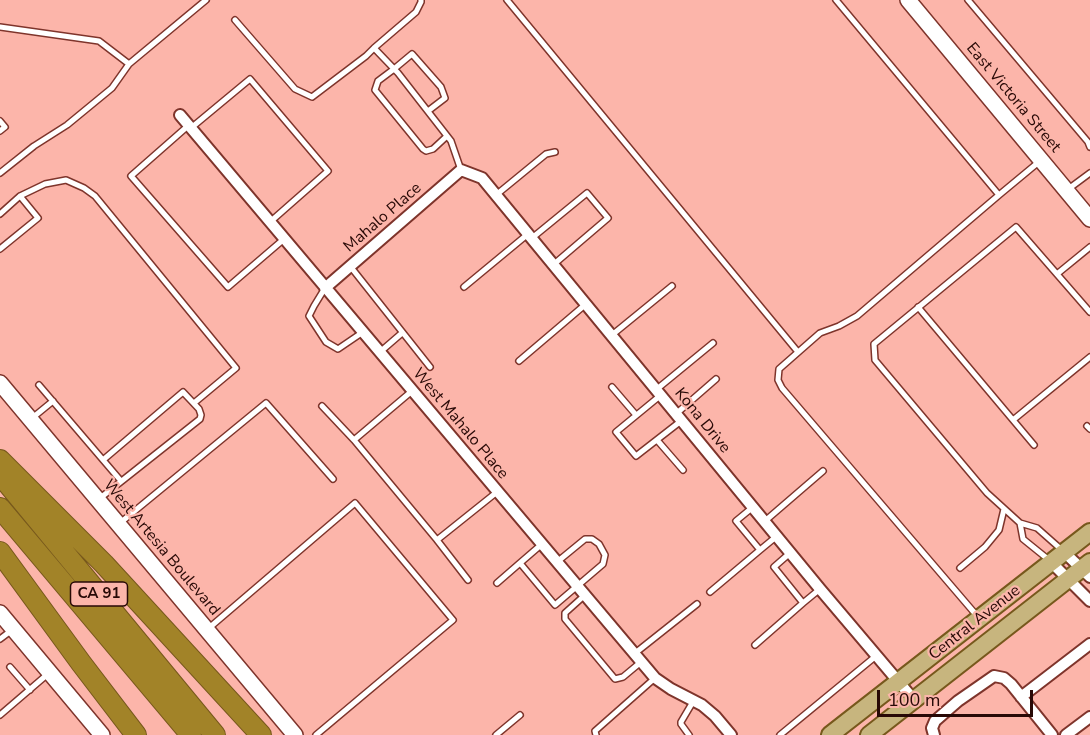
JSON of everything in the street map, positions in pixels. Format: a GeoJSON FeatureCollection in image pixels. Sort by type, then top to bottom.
{"type":"FeatureCollection","features":[{"type":"Feature","properties":{"kind":"highway"},"geometry":{"type":"LineString","coordinates":[[0,460],[104,564],[261,735]]}},
{"type":"Feature","properties":{"kind":"highway","name":"CA 91"},"geometry":{"type":"LineString","coordinates":[[0,475],[215,735]]}},
{"type":"Feature","properties":{"kind":"highway"},"geometry":{"type":"LineString","coordinates":[[0,493],[173,700],[197,713]]}},
{"type":"Feature","properties":{"kind":"highway"},"geometry":{"type":"LineString","coordinates":[[0,508],[191,735]]}},
{"type":"Feature","properties":{"kind":"highway","name":"CA 91"},"geometry":{"type":"LineString","coordinates":[[0,523],[178,735]]}},
{"type":"Feature","properties":{"kind":"highway"},"geometry":{"type":"LineString","coordinates":[[0,552],[136,735]]}},
{"type":"Feature","properties":{"kind":"main road","name":"East Victoria Street"},"geometry":{"type":"LineString","coordinates":[[908,0],[1090,219]]}},
{"type":"Feature","properties":{"kind":"main road","name":"West Artesia Boulevard"},"geometry":{"type":"LineString","coordinates":[[0,383],[295,735]]}},
{"type":"Feature","properties":{"kind":"main road","name":"Central Avenue"},"geometry":{"type":"LineString","coordinates":[[830,735],[1090,532]]}},
{"type":"Feature","properties":{"kind":"main road","name":"Central Avenue"},"geometry":{"type":"LineString","coordinates":[[869,735],[1082,571]]}},
{"type":"Feature","properties":{"kind":"main road"},"geometry":{"type":"LineString","coordinates":[[0,613],[102,735]]}},
{"type":"Feature","properties":{"kind":"street","name":"West Mahalo Place"},"geometry":{"type":"LineString","coordinates":[[180,115],[655,678],[702,705],[731,735]]}},
{"type":"Feature","properties":{"kind":"street","name":"Kona Drive"},"geometry":{"type":"LineString","coordinates":[[461,170],[482,178],[790,553],[914,700]]}},
{"type":"Feature","properties":{"kind":"street","name":"Mahalo Place"},"geometry":{"type":"LineString","coordinates":[[325,288],[461,170]]}},
{"type":"Feature","properties":{"kind":"street"},"geometry":{"type":"LineString","coordinates":[[1058,557],[1082,571]]}},
{"type":"Feature","properties":{"kind":"street"},"geometry":{"type":"LineString","coordinates":[[1058,557],[1082,571],[1090,601]]}},
{"type":"Feature","properties":{"kind":"street"},"geometry":{"type":"LineString","coordinates":[[1022,697],[1090,644]]}},
{"type":"Feature","properties":{"kind":"street"},"geometry":{"type":"LineString","coordinates":[[934,735],[932,728],[935,721],[958,701],[994,676],[1004,678],[1052,735]]}},
{"type":"Feature","properties":{"kind":"street"},"geometry":{"type":"LineString","coordinates":[[1066,735],[1090,717]]}},
{"type":"Feature","properties":{"kind":"lane"},"geometry":{"type":"LineString","coordinates":[[0,173],[34,146],[67,125],[112,88],[129,64],[206,0]]}},
{"type":"Feature","properties":{"kind":"lane"},"geometry":{"type":"LineString","coordinates":[[235,20],[295,89],[312,97],[366,56],[416,12],[421,0]]}},
{"type":"Feature","properties":{"kind":"lane"},"geometry":{"type":"LineString","coordinates":[[507,0],[798,352]]}},
{"type":"Feature","properties":{"kind":"lane"},"geometry":{"type":"LineString","coordinates":[[836,0],[999,195]]}},
{"type":"Feature","properties":{"kind":"lane"},"geometry":{"type":"LineString","coordinates":[[968,0],[1090,147]]}},
{"type":"Feature","properties":{"kind":"lane"},"geometry":{"type":"LineString","coordinates":[[0,27],[99,41],[129,64]]}},
{"type":"Feature","properties":{"kind":"lane"},"geometry":{"type":"LineString","coordinates":[[374,48],[394,69],[452,141],[461,170]]}},
{"type":"Feature","properties":{"kind":"lane"},"geometry":{"type":"LineString","coordinates":[[428,111],[445,98],[441,87],[412,54],[378,81],[375,90],[426,151],[433,149],[447,136]]}},
{"type":"Feature","properties":{"kind":"lane"},"geometry":{"type":"LineString","coordinates":[[270,222],[328,171],[250,79],[131,176],[228,287],[284,239]]}},
{"type":"Feature","properties":{"kind":"lane"},"geometry":{"type":"LineString","coordinates":[[0,121],[5,127],[0,131]]}},
{"type":"Feature","properties":{"kind":"lane"},"geometry":{"type":"LineString","coordinates":[[496,195],[546,154],[555,152]]}},
{"type":"Feature","properties":{"kind":"lane"},"geometry":{"type":"LineString","coordinates":[[980,619],[782,388],[778,380],[779,369],[820,333],[857,316],[1018,178],[1042,161]]}},
{"type":"Feature","properties":{"kind":"lane"},"geometry":{"type":"LineString","coordinates":[[1066,190],[1090,173]]}},
{"type":"Feature","properties":{"kind":"lane"},"geometry":{"type":"LineString","coordinates":[[0,214],[20,196],[45,184],[66,180],[95,196],[236,368],[194,403]]}},
{"type":"Feature","properties":{"kind":"lane"},"geometry":{"type":"LineString","coordinates":[[464,287],[587,193],[608,218],[554,265]]}},
{"type":"Feature","properties":{"kind":"lane"},"geometry":{"type":"LineString","coordinates":[[0,249],[38,218],[20,196]]}},
{"type":"Feature","properties":{"kind":"lane"},"geometry":{"type":"LineString","coordinates":[[1058,557],[1037,528],[1020,523],[987,493],[875,360],[874,344],[1016,227],[1090,312]]}},
{"type":"Feature","properties":{"kind":"lane"},"geometry":{"type":"LineString","coordinates":[[1057,274],[1090,247]]}},
{"type":"Feature","properties":{"kind":"lane"},"geometry":{"type":"LineString","coordinates":[[350,266],[430,367]]}},
{"type":"Feature","properties":{"kind":"lane"},"geometry":{"type":"LineString","coordinates":[[612,335],[672,286]]}},
{"type":"Feature","properties":{"kind":"lane"},"geometry":{"type":"LineString","coordinates":[[325,288],[309,316],[326,342],[338,350],[363,332]]}},
{"type":"Feature","properties":{"kind":"lane"},"geometry":{"type":"LineString","coordinates":[[519,361],[586,304]]}},
{"type":"Feature","properties":{"kind":"lane"},"geometry":{"type":"LineString","coordinates":[[918,308],[1034,445]]}},
{"type":"Feature","properties":{"kind":"lane"},"geometry":{"type":"LineString","coordinates":[[380,352],[402,333]]}},
{"type":"Feature","properties":{"kind":"lane"},"geometry":{"type":"LineString","coordinates":[[714,343],[616,432],[636,456],[657,440],[716,379]]}},
{"type":"Feature","properties":{"kind":"lane"},"geometry":{"type":"LineString","coordinates":[[1014,420],[1090,357]]}},
{"type":"Feature","properties":{"kind":"lane"},"geometry":{"type":"LineString","coordinates":[[39,385],[121,481]]}},
{"type":"Feature","properties":{"kind":"lane"},"geometry":{"type":"LineString","coordinates":[[612,387],[636,415]]}},
{"type":"Feature","properties":{"kind":"lane"},"geometry":{"type":"LineString","coordinates":[[354,440],[412,391]]}},
{"type":"Feature","properties":{"kind":"lane"},"geometry":{"type":"LineString","coordinates":[[98,500],[200,419],[200,409],[183,392],[103,460]]}},
{"type":"Feature","properties":{"kind":"lane"},"geometry":{"type":"LineString","coordinates":[[31,420],[53,401]]}},
{"type":"Feature","properties":{"kind":"lane"},"geometry":{"type":"LineString","coordinates":[[118,524],[266,403],[333,479]]}},
{"type":"Feature","properties":{"kind":"lane"},"geometry":{"type":"LineString","coordinates":[[322,406],[354,440],[468,580]]}},
{"type":"Feature","properties":{"kind":"lane"},"geometry":{"type":"LineString","coordinates":[[657,440],[682,470]]}},
{"type":"Feature","properties":{"kind":"lane"},"geometry":{"type":"LineString","coordinates":[[765,521],[823,471]]}},
{"type":"Feature","properties":{"kind":"lane"},"geometry":{"type":"LineString","coordinates":[[437,540],[497,492]]}},
{"type":"Feature","properties":{"kind":"lane"},"geometry":{"type":"LineString","coordinates":[[207,630],[355,503],[453,620],[316,735]]}},
{"type":"Feature","properties":{"kind":"lane"},"geometry":{"type":"LineString","coordinates":[[753,507],[736,521],[760,550]]}},
{"type":"Feature","properties":{"kind":"lane"},"geometry":{"type":"LineString","coordinates":[[960,568],[985,547],[999,530],[1004,509]]}},
{"type":"Feature","properties":{"kind":"lane"},"geometry":{"type":"LineString","coordinates":[[1020,523],[1023,539],[1058,557]]}},
{"type":"Feature","properties":{"kind":"lane"},"geometry":{"type":"LineString","coordinates":[[710,592],[777,536]]}},
{"type":"Feature","properties":{"kind":"lane"},"geometry":{"type":"LineString","coordinates":[[519,563],[555,605],[603,564],[604,555],[599,544],[592,539],[585,539],[557,562]]}},
{"type":"Feature","properties":{"kind":"lane"},"geometry":{"type":"LineString","coordinates":[[497,582],[542,544]]}},
{"type":"Feature","properties":{"kind":"lane"},"geometry":{"type":"LineString","coordinates":[[790,553],[774,567],[803,603]]}},
{"type":"Feature","properties":{"kind":"lane"},"geometry":{"type":"LineString","coordinates":[[754,645],[820,589]]}},
{"type":"Feature","properties":{"kind":"lane"},"geometry":{"type":"LineString","coordinates":[[585,596],[565,613],[565,619],[615,679],[623,678],[638,658],[697,604]]}},
{"type":"Feature","properties":{"kind":"lane"},"geometry":{"type":"LineString","coordinates":[[0,639],[13,628]]}},
{"type":"Feature","properties":{"kind":"lane"},"geometry":{"type":"LineString","coordinates":[[780,735],[877,656]]}},
{"type":"Feature","properties":{"kind":"lane"},"geometry":{"type":"LineString","coordinates":[[10,667],[30,690]]}},
{"type":"Feature","properties":{"kind":"lane"},"geometry":{"type":"LineString","coordinates":[[0,715],[50,672]]}},
{"type":"Feature","properties":{"kind":"lane"},"geometry":{"type":"LineString","coordinates":[[596,735],[595,730],[655,678]]}},
{"type":"Feature","properties":{"kind":"lane"},"geometry":{"type":"LineString","coordinates":[[689,735],[681,722],[694,700]]}},
{"type":"Feature","properties":{"kind":"lane"},"geometry":{"type":"LineString","coordinates":[[496,735],[520,715]]}}]}
